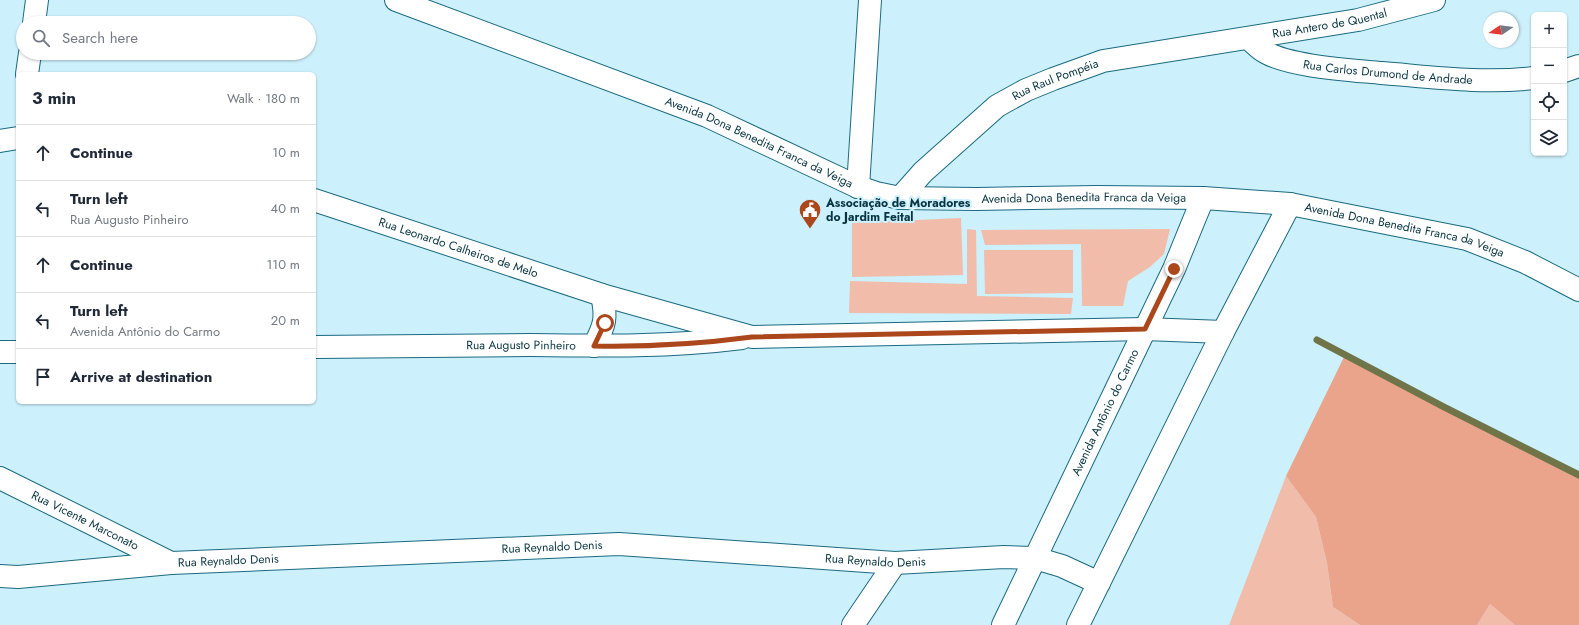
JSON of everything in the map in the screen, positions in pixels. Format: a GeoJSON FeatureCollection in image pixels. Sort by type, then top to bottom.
{"type":"FeatureCollection","features":[{"type":"Feature","properties":{"kind":"street"},"geometry":{"type":"LineString","coordinates":[[35,16],[36,0]]}},
{"type":"Feature","properties":{"kind":"street","name":"Avenida Dona Benedita Franca da Veiga"},"geometry":{"type":"LineString","coordinates":[[396,0],[707,116],[858,187],[900,198],[1203,198],[1290,204],[1467,239],[1525,262],[1579,290]]}},
{"type":"Feature","properties":{"kind":"street"},"geometry":{"type":"LineString","coordinates":[[858,187],[870,0]]}},
{"type":"Feature","properties":{"kind":"street","name":"Rua Antero de Quental"},"geometry":{"type":"LineString","coordinates":[[1249,39],[1358,20],[1434,0]]}},
{"type":"Feature","properties":{"kind":"street","name":"Rua Carlos Drumond de Andrade"},"geometry":{"type":"LineString","coordinates":[[1249,39],[1266,52],[1289,60],[1345,70],[1463,79],[1531,78]]}},
{"type":"Feature","properties":{"kind":"street","name":"Rua Raul Pompéia"},"geometry":{"type":"LineString","coordinates":[[900,198],[924,172],[997,106],[1026,90],[1103,61],[1249,39]]}},
{"type":"Feature","properties":{"kind":"street"},"geometry":{"type":"LineString","coordinates":[[27,72],[29,60]]}},
{"type":"Feature","properties":{"kind":"street"},"geometry":{"type":"LineString","coordinates":[[1567,70],[1579,66]]}},
{"type":"Feature","properties":{"kind":"street"},"geometry":{"type":"LineString","coordinates":[[0,141],[16,138]]}},
{"type":"Feature","properties":{"kind":"street","name":"Avenida Antônio do Carmo"},"geometry":{"type":"LineString","coordinates":[[1003,625],[1174,269],[1203,198]]}},
{"type":"Feature","properties":{"kind":"street","name":"Rua Leonardo Calheiros de Melo"},"geometry":{"type":"LineString","coordinates":[[316,201],[602,295],[752,337],[1145,329],[1223,332]]}},
{"type":"Feature","properties":{"kind":"street"},"geometry":{"type":"LineString","coordinates":[[1083,622],[1099,583],[1223,332],[1290,204]]}},
{"type":"Feature","properties":{"kind":"street"},"geometry":{"type":"LineString","coordinates":[[594,346],[605,323],[605,310],[602,295]]}},
{"type":"Feature","properties":{"kind":"street","name":"Rua Augusto Pinheiro"},"geometry":{"type":"LineString","coordinates":[[316,347],[633,347],[698,344],[752,337]]}},
{"type":"Feature","properties":{"kind":"street"},"geometry":{"type":"LineString","coordinates":[[0,352],[16,352]]}},
{"type":"Feature","properties":{"kind":"street","name":"Rua Vicente Marconato"},"geometry":{"type":"LineString","coordinates":[[0,478],[171,563]]}},
{"type":"Feature","properties":{"kind":"street","name":"Rua Reynaldo Denis"},"geometry":{"type":"LineString","coordinates":[[0,576],[18,577],[171,563],[619,544],[895,563],[1004,557],[1035,558],[1062,566],[1099,583]]}},
{"type":"Feature","properties":{"kind":"street"},"geometry":{"type":"LineString","coordinates":[[853,625],[895,563]]}},
{"type":"Feature","properties":{"kind":"shaded area"},"geometry":{"type":"Polygon","coordinates":[[[961,218],[963,275],[852,277],[852,223],[961,218]]]}},
{"type":"Feature","properties":{"kind":"shaded area"},"geometry":{"type":"Polygon","coordinates":[[[967,229],[976,230],[977,296],[1073,298],[1071,314],[849,313],[850,281],[967,284],[967,229]]]}},
{"type":"Feature","properties":{"kind":"shaded area"},"geometry":{"type":"Polygon","coordinates":[[[1170,229],[1164,254],[1150,267],[1128,281],[1123,306],[1082,306],[1081,244],[985,245],[981,230],[1170,229]]]}},
{"type":"Feature","properties":{"kind":"shaded area"},"geometry":{"type":"Polygon","coordinates":[[[984,250],[1073,250],[1073,293],[985,294],[984,250]]]}},
{"type":"Feature","properties":{"kind":"shaded area"},"geometry":{"type":"Polygon","coordinates":[[[1344,357],[1579,475],[1579,625],[1515,625],[1490,604],[1477,625],[1360,625],[1333,607],[1327,563],[1316,517],[1286,476],[1344,357]]]}},
{"type":"Feature","properties":{"kind":"shaded area"},"geometry":{"type":"Polygon","coordinates":[[[1286,476],[1316,517],[1327,563],[1333,607],[1360,625],[1229,625],[1286,476]]]}},
{"type":"Feature","properties":{"kind":"shaded area"},"geometry":{"type":"Polygon","coordinates":[[[1490,604],[1515,625],[1477,625],[1490,604]]]}},
{"type":"Feature","properties":{"kind":"waterway"},"geometry":{"type":"LineString","coordinates":[[1317,340],[1444,407],[1579,475]]}},
{"type":"Feature","properties":{"kind":"place","name":"Associação de Moradores do Jardim Feital"},"geometry":{"type":"Point","coordinates":[810,230]}},
{"type":"Feature","properties":{"kind":"route"},"geometry":{"type":"LineString","coordinates":[[605,323],[594,346],[633,347],[698,344],[752,337],[1145,329],[1174,269]]}}]}
